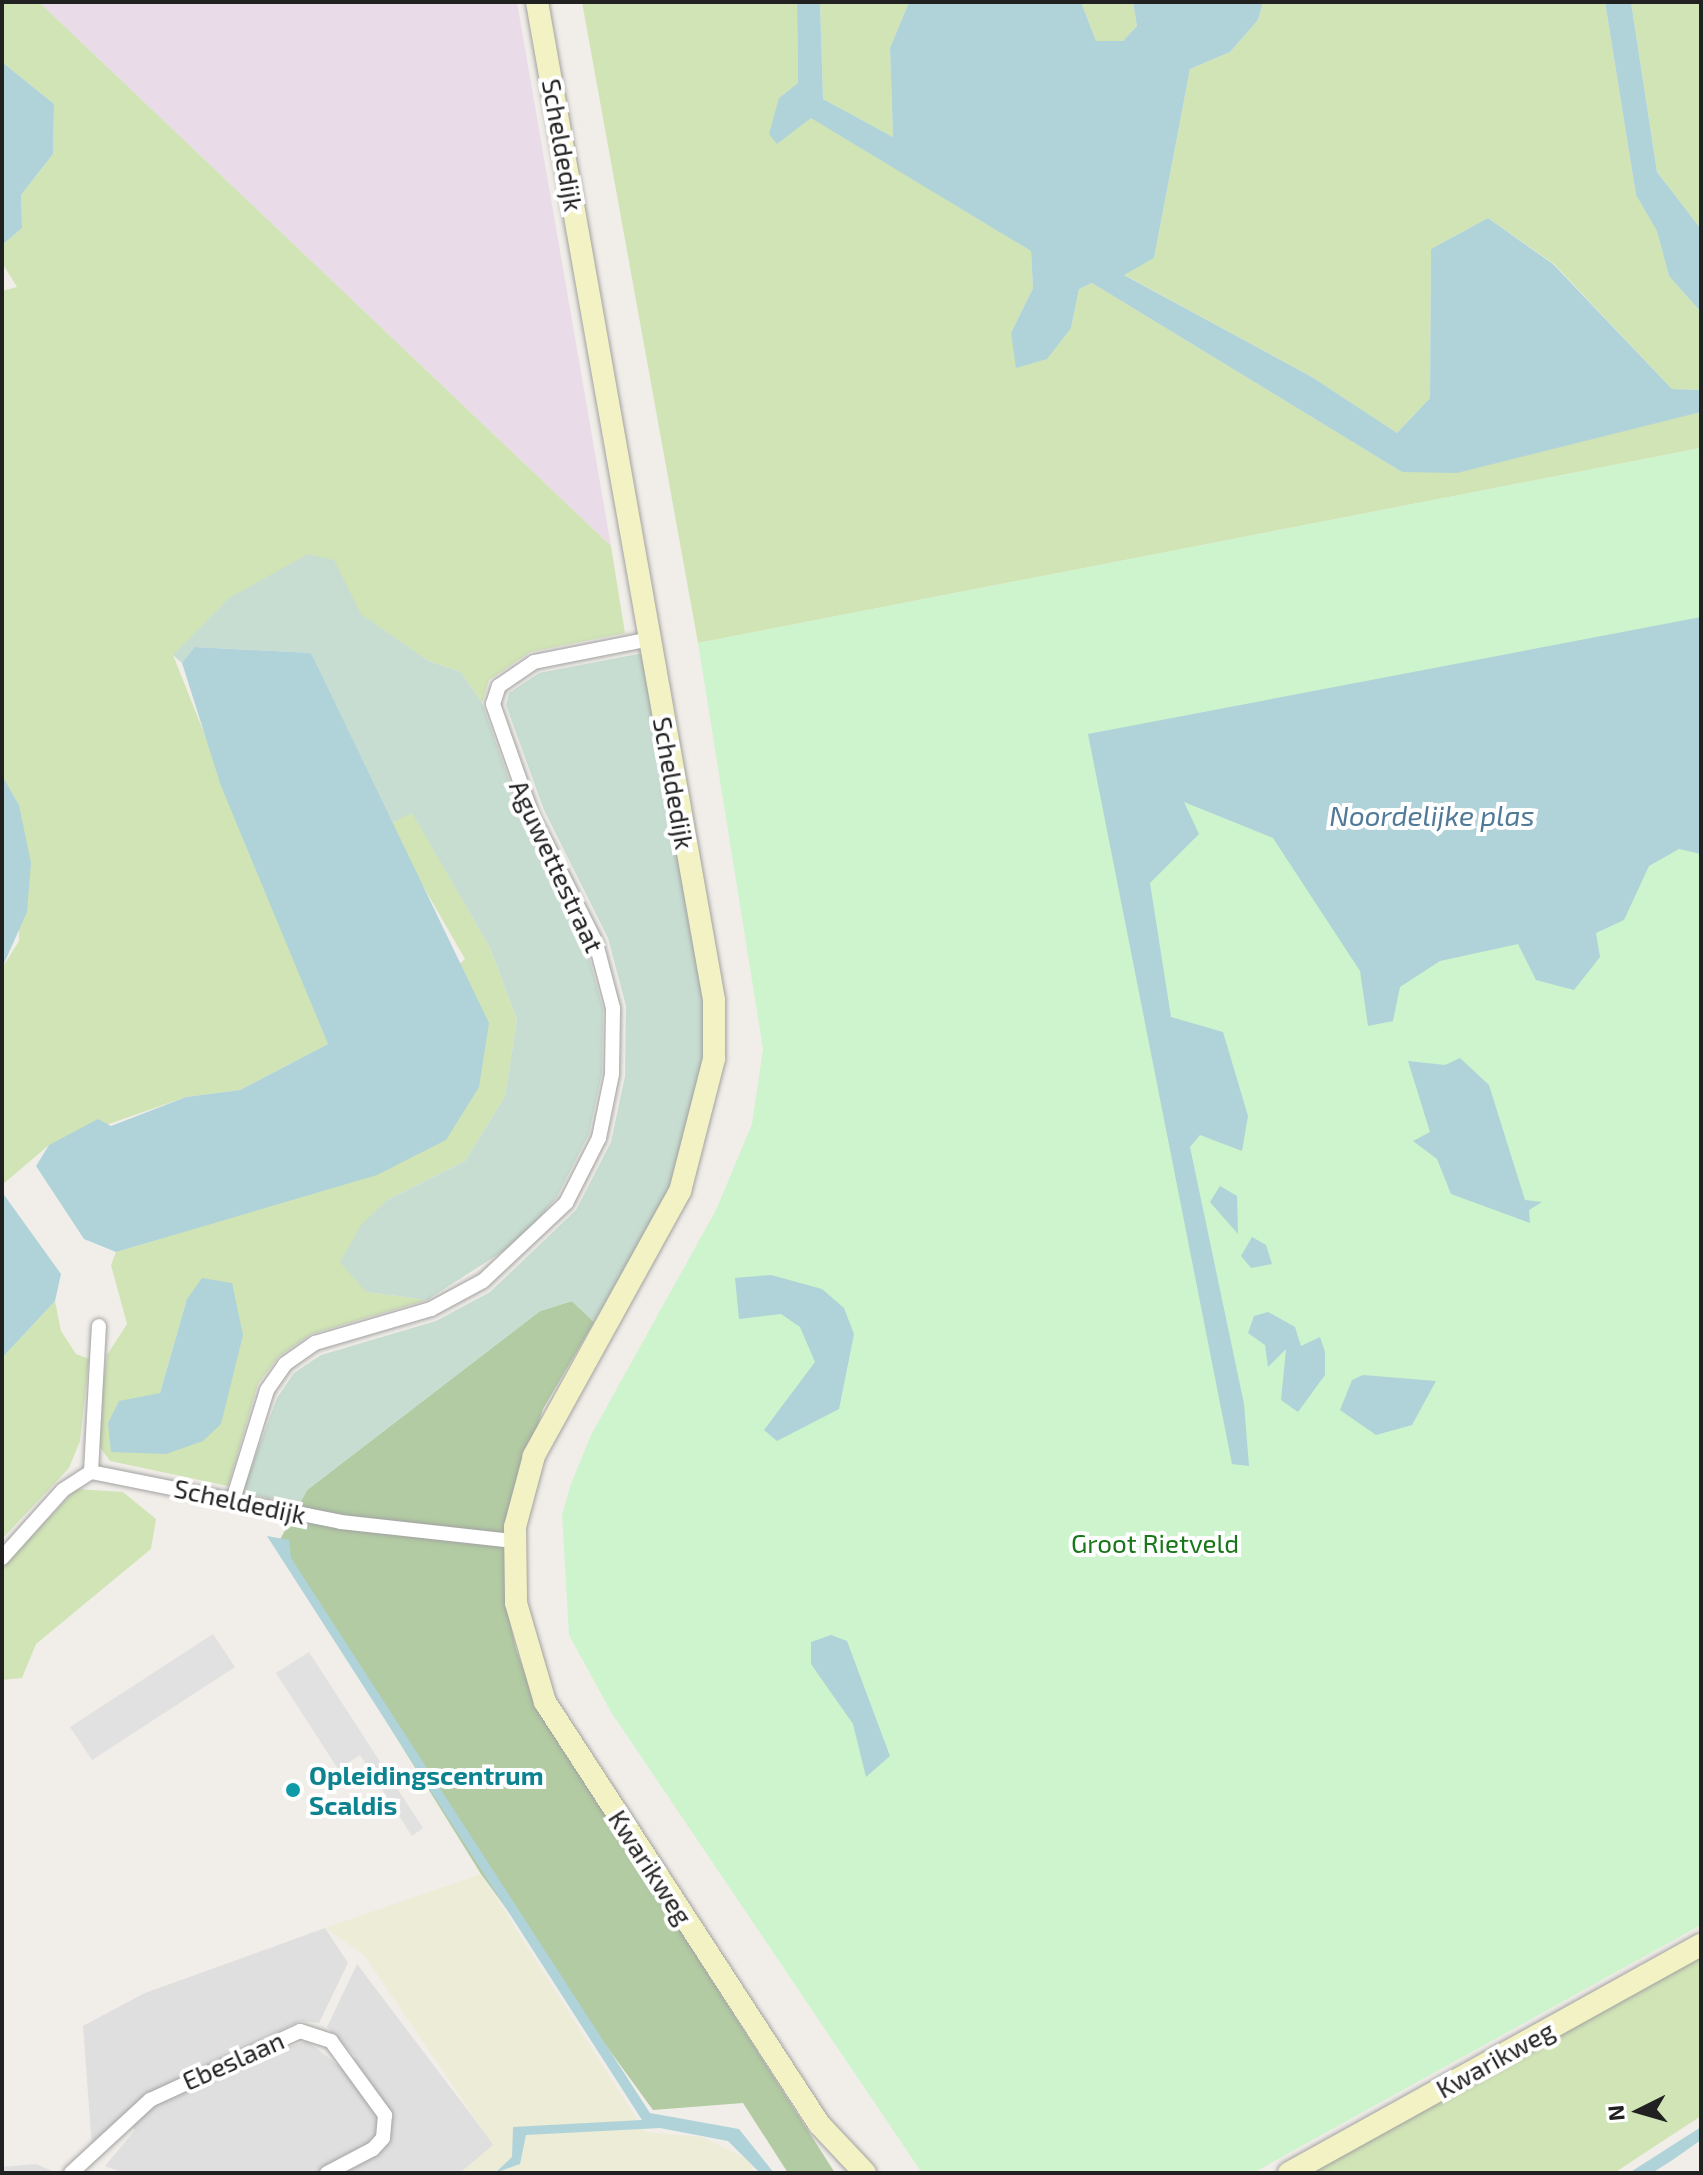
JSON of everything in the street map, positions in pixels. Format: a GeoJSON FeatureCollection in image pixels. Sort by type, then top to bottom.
{"type":"FeatureCollection","features":[{"type":"Feature","properties":{"kind":"street","name":"Scheldedijk"},"geometry":{"type":"LineString","coordinates":[[91,1472],[341,1522],[515,1534],[552,1413],[680,1191],[714,1059],[714,1000],[537,2]]}},
{"type":"Feature","properties":{"kind":"street","name":"Aguwettestraat"},"geometry":{"type":"LineString","coordinates":[[233,1500],[267,1390],[285,1364],[315,1343],[431,1309],[483,1281],[566,1203],[599,1138],[612,1074],[613,1008],[596,943],[532,815],[493,704],[499,686],[534,662],[650,639]]}},
{"type":"Feature","properties":{"kind":"street"},"geometry":{"type":"LineString","coordinates":[[2,1558],[63,1490],[91,1472],[99,1326]]}},
{"type":"Feature","properties":{"kind":"street","name":"Kwarikweg"},"geometry":{"type":"LineString","coordinates":[[515,1534],[516,1603],[545,1702],[819,2124],[865,2173]]}},
{"type":"Feature","properties":{"kind":"street","name":"Kwarikweg"},"geometry":{"type":"LineString","coordinates":[[1289,2173],[1701,1945]]}},
{"type":"Feature","properties":{"kind":"street","name":"Ebeslaan"},"geometry":{"type":"LineString","coordinates":[[77,2172],[167,2089],[309,2031],[331,2041],[385,2115],[383,2138],[373,2149],[327,2173]]}},
{"type":"Feature","properties":{"kind":"shaded area"},"geometry":{"type":"Polygon","coordinates":[[[39,2],[517,2],[611,546],[39,2]]]}},
{"type":"Feature","properties":{"kind":"shaded area"},"geometry":{"type":"Polygon","coordinates":[[[213,1634],[235,1667],[92,1760],[70,1727],[213,1634]]]}},
{"type":"Feature","properties":{"kind":"shaded area"},"geometry":{"type":"Polygon","coordinates":[[[309,1652],[423,1828],[412,1836],[360,1755],[338,1769],[276,1673],[309,1652]]]}},
{"type":"Feature","properties":{"kind":"shaded area"},"geometry":{"type":"Polygon","coordinates":[[[325,1928],[348,1963],[319,2023],[300,2021],[262,2038],[269,2054],[307,2041],[340,2067],[356,2057],[327,2027],[357,1964],[494,2145],[460,2173],[124,2173],[105,2166],[135,2130],[122,2117],[92,2147],[83,2026],[145,1993],[325,1928]]]}},
{"type":"Feature","properties":{"kind":"shaded area"},"geometry":{"type":"Polygon","coordinates":[[[36,2164],[57,2173],[2,2173],[2,2167],[36,2164]]]}},
{"type":"Feature","properties":{"kind":"green space"},"geometry":{"type":"Polygon","coordinates":[[[2,2],[39,2],[611,546],[625,633],[530,652],[489,680],[482,703],[461,672],[429,661],[360,614],[333,560],[173,655],[328,1044],[240,1090],[186,1097],[49,1145],[2,1185],[2,968],[19,941],[19,805],[2,775],[2,291],[17,287],[2,263],[2,245],[22,228],[21,195],[53,154],[54,104],[2,62],[2,2]]]}},
{"type":"Feature","properties":{"kind":"green space"},"geometry":{"type":"Polygon","coordinates":[[[582,2],[797,2],[798,83],[779,98],[1031,251],[1033,288],[1011,333],[1071,328],[1079,289],[1092,283],[1402,472],[1701,412],[1701,448],[698,643],[582,2]]]}},
{"type":"Feature","properties":{"kind":"green space"},"geometry":{"type":"Polygon","coordinates":[[[820,2],[909,2],[890,48],[893,137],[823,99],[820,2]]]}},
{"type":"Feature","properties":{"kind":"green space"},"geometry":{"type":"Polygon","coordinates":[[[1081,2],[1133,2],[1137,26],[1123,41],[1096,41],[1081,2]]]}},
{"type":"Feature","properties":{"kind":"green space"},"geometry":{"type":"Polygon","coordinates":[[[1263,2],[1605,2],[1636,195],[1657,230],[1669,276],[1701,312],[1701,390],[1672,389],[1554,264],[1488,218],[1431,249],[1430,398],[1397,433],[1312,377],[1123,274],[1154,258],[1190,69],[1230,52],[1258,20],[1263,2]]]}},
{"type":"Feature","properties":{"kind":"green space"},"geometry":{"type":"Polygon","coordinates":[[[1631,2],[1701,2],[1701,229],[1657,172],[1631,2]]]}},
{"type":"Feature","properties":{"kind":"green space","name":"Groot Rietveld"},"geometry":{"type":"Polygon","coordinates":[[[1701,448],[1701,1925],[1253,2173],[922,2173],[611,1712],[569,1635],[562,1515],[571,1484],[591,1435],[716,1210],[752,1124],[763,1049],[698,643],[1701,448]]]}},
{"type":"Feature","properties":{"kind":"green space"},"geometry":{"type":"Polygon","coordinates":[[[308,554],[334,560],[361,614],[429,661],[461,672],[482,703],[523,820],[586,946],[603,1009],[602,1073],[589,1134],[557,1197],[519,1241],[427,1300],[366,1292],[340,1262],[361,1225],[387,1200],[465,1161],[505,1096],[517,1020],[490,948],[412,813],[388,825],[311,653],[196,647],[182,663],[173,655],[229,598],[308,554]]]}},
{"type":"Feature","properties":{"kind":"green space"},"geometry":{"type":"Polygon","coordinates":[[[643,653],[705,1001],[705,1058],[672,1187],[594,1322],[572,1301],[540,1311],[307,1490],[299,1505],[242,1492],[277,1398],[294,1373],[321,1355],[436,1321],[490,1292],[576,1210],[611,1142],[625,1076],[626,1006],[608,938],[544,810],[506,705],[509,693],[539,673],[643,653]]]}},
{"type":"Feature","properties":{"kind":"green space"},"geometry":{"type":"Polygon","coordinates":[[[412,812],[490,948],[517,1020],[505,1096],[465,1161],[387,1200],[366,1292],[427,1300],[311,1334],[278,1357],[258,1384],[228,1486],[110,1461],[99,1446],[98,1420],[107,1355],[127,1324],[111,1265],[116,1252],[163,1238],[465,959],[388,825],[412,812]],[[187,1299],[160,1393],[166,1454],[187,1299]]]}},
{"type":"Feature","properties":{"kind":"green space"},"geometry":{"type":"Polygon","coordinates":[[[55,1301],[61,1331],[76,1354],[89,1359],[80,1441],[69,1468],[2,1539],[2,1358],[55,1301]]]}},
{"type":"Feature","properties":{"kind":"green space"},"geometry":{"type":"Polygon","coordinates":[[[572,1301],[594,1322],[543,1409],[506,1525],[506,1604],[516,1649],[537,1706],[835,2173],[788,2173],[743,2103],[653,2110],[481,1874],[277,1545],[307,1490],[540,1311],[572,1301]]]}},
{"type":"Feature","properties":{"kind":"green space"},"geometry":{"type":"Polygon","coordinates":[[[76,1489],[123,1492],[156,1519],[151,1549],[36,1644],[22,1678],[2,1680],[2,1567],[76,1489]]]}},
{"type":"Feature","properties":{"kind":"green space"},"geometry":{"type":"Polygon","coordinates":[[[481,1874],[645,2132],[702,2137],[746,2158],[756,2173],[460,2173],[493,2145],[364,1955],[325,1928],[481,1874]]]}},
{"type":"Feature","properties":{"kind":"green space"},"geometry":{"type":"Polygon","coordinates":[[[1701,1955],[1701,2116],[1614,2173],[1309,2173],[1701,1955]]]}},
{"type":"Feature","properties":{"kind":"water"},"geometry":{"type":"Polygon","coordinates":[[[797,2],[820,2],[823,99],[893,137],[890,48],[909,2],[1081,2],[1096,41],[1123,41],[1137,26],[1133,2],[1263,2],[1258,20],[1230,52],[1190,69],[1154,258],[1124,275],[1312,377],[1397,433],[1430,398],[1431,249],[1488,218],[1553,264],[1672,389],[1701,390],[1701,412],[1457,473],[1402,472],[1092,283],[1079,289],[1071,328],[1047,359],[1016,368],[1011,333],[1033,288],[1031,251],[811,118],[777,144],[769,134],[779,98],[798,83],[797,2]]]}},
{"type":"Feature","properties":{"kind":"water"},"geometry":{"type":"Polygon","coordinates":[[[1605,2],[1631,2],[1657,172],[1701,229],[1701,312],[1669,276],[1657,231],[1636,195],[1605,2]]]}},
{"type":"Feature","properties":{"kind":"water"},"geometry":{"type":"Polygon","coordinates":[[[2,62],[54,104],[53,154],[21,195],[22,228],[2,245],[2,62]]]}},
{"type":"Feature","properties":{"kind":"water","name":"Noordelijke plas"},"geometry":{"type":"Polygon","coordinates":[[[1701,617],[1701,854],[1679,849],[1649,866],[1624,920],[1596,933],[1600,957],[1574,990],[1536,980],[1518,944],[1440,961],[1400,987],[1393,1021],[1368,1026],[1360,971],[1273,838],[1184,802],[1199,834],[1150,883],[1171,1017],[1223,1032],[1248,1116],[1242,1151],[1200,1135],[1190,1147],[1244,1404],[1249,1466],[1232,1464],[1088,734],[1701,617]]]}},
{"type":"Feature","properties":{"kind":"water"},"geometry":{"type":"Polygon","coordinates":[[[195,647],[311,653],[489,1023],[479,1087],[446,1140],[377,1175],[116,1252],[84,1239],[36,1166],[49,1145],[98,1119],[111,1126],[186,1097],[240,1090],[328,1044],[221,786],[182,663],[195,647]]]}},
{"type":"Feature","properties":{"kind":"water"},"geometry":{"type":"Polygon","coordinates":[[[2,775],[19,805],[31,863],[27,912],[2,968],[2,775]]]}},
{"type":"Feature","properties":{"kind":"water"},"geometry":{"type":"Polygon","coordinates":[[[1460,1058],[1489,1085],[1525,1200],[1542,1202],[1529,1210],[1530,1223],[1451,1194],[1437,1159],[1413,1141],[1430,1132],[1408,1061],[1445,1065],[1460,1058]]]}},
{"type":"Feature","properties":{"kind":"water"},"geometry":{"type":"Polygon","coordinates":[[[1220,1186],[1237,1196],[1238,1234],[1210,1202],[1220,1186]]]}},
{"type":"Feature","properties":{"kind":"water"},"geometry":{"type":"Polygon","coordinates":[[[2,1192],[61,1274],[55,1301],[2,1358],[2,1192]]]}},
{"type":"Feature","properties":{"kind":"water"},"geometry":{"type":"Polygon","coordinates":[[[1252,1237],[1266,1245],[1272,1264],[1251,1268],[1241,1256],[1252,1237]]]}},
{"type":"Feature","properties":{"kind":"water"},"geometry":{"type":"Polygon","coordinates":[[[771,1275],[822,1289],[844,1308],[854,1334],[839,1409],[777,1441],[764,1430],[815,1362],[800,1327],[781,1314],[739,1319],[735,1278],[771,1275]]]}},
{"type":"Feature","properties":{"kind":"water"},"geometry":{"type":"Polygon","coordinates":[[[202,1278],[232,1283],[243,1335],[221,1424],[203,1441],[166,1454],[111,1452],[108,1423],[119,1401],[160,1393],[187,1299],[202,1278]]]}},
{"type":"Feature","properties":{"kind":"water"},"geometry":{"type":"Polygon","coordinates":[[[1268,1312],[1295,1327],[1301,1346],[1320,1337],[1325,1352],[1325,1375],[1298,1412],[1281,1400],[1286,1349],[1268,1367],[1265,1345],[1248,1333],[1254,1316],[1268,1312]]]}},
{"type":"Feature","properties":{"kind":"water"},"geometry":{"type":"Polygon","coordinates":[[[1363,1375],[1436,1381],[1412,1425],[1376,1435],[1340,1410],[1352,1380],[1363,1375]]]}},
{"type":"Feature","properties":{"kind":"water"},"geometry":{"type":"Polygon","coordinates":[[[267,1536],[289,1540],[291,1558],[650,2113],[739,2129],[774,2173],[760,2173],[728,2141],[660,2128],[526,2135],[520,2164],[495,2173],[512,2157],[513,2127],[642,2120],[267,1536]]]}},
{"type":"Feature","properties":{"kind":"water"},"geometry":{"type":"Polygon","coordinates":[[[831,1635],[847,1641],[890,1756],[866,1777],[853,1724],[811,1664],[811,1642],[831,1635]]]}},
{"type":"Feature","properties":{"kind":"water"},"geometry":{"type":"Polygon","coordinates":[[[1701,2127],[1701,2140],[1671,2161],[1652,2173],[1629,2173],[1701,2127]]]}},
{"type":"Feature","properties":{"kind":"place","name":"Opleidingscentrum Scaldis"},"geometry":{"type":"Point","coordinates":[293,1790]}}]}
